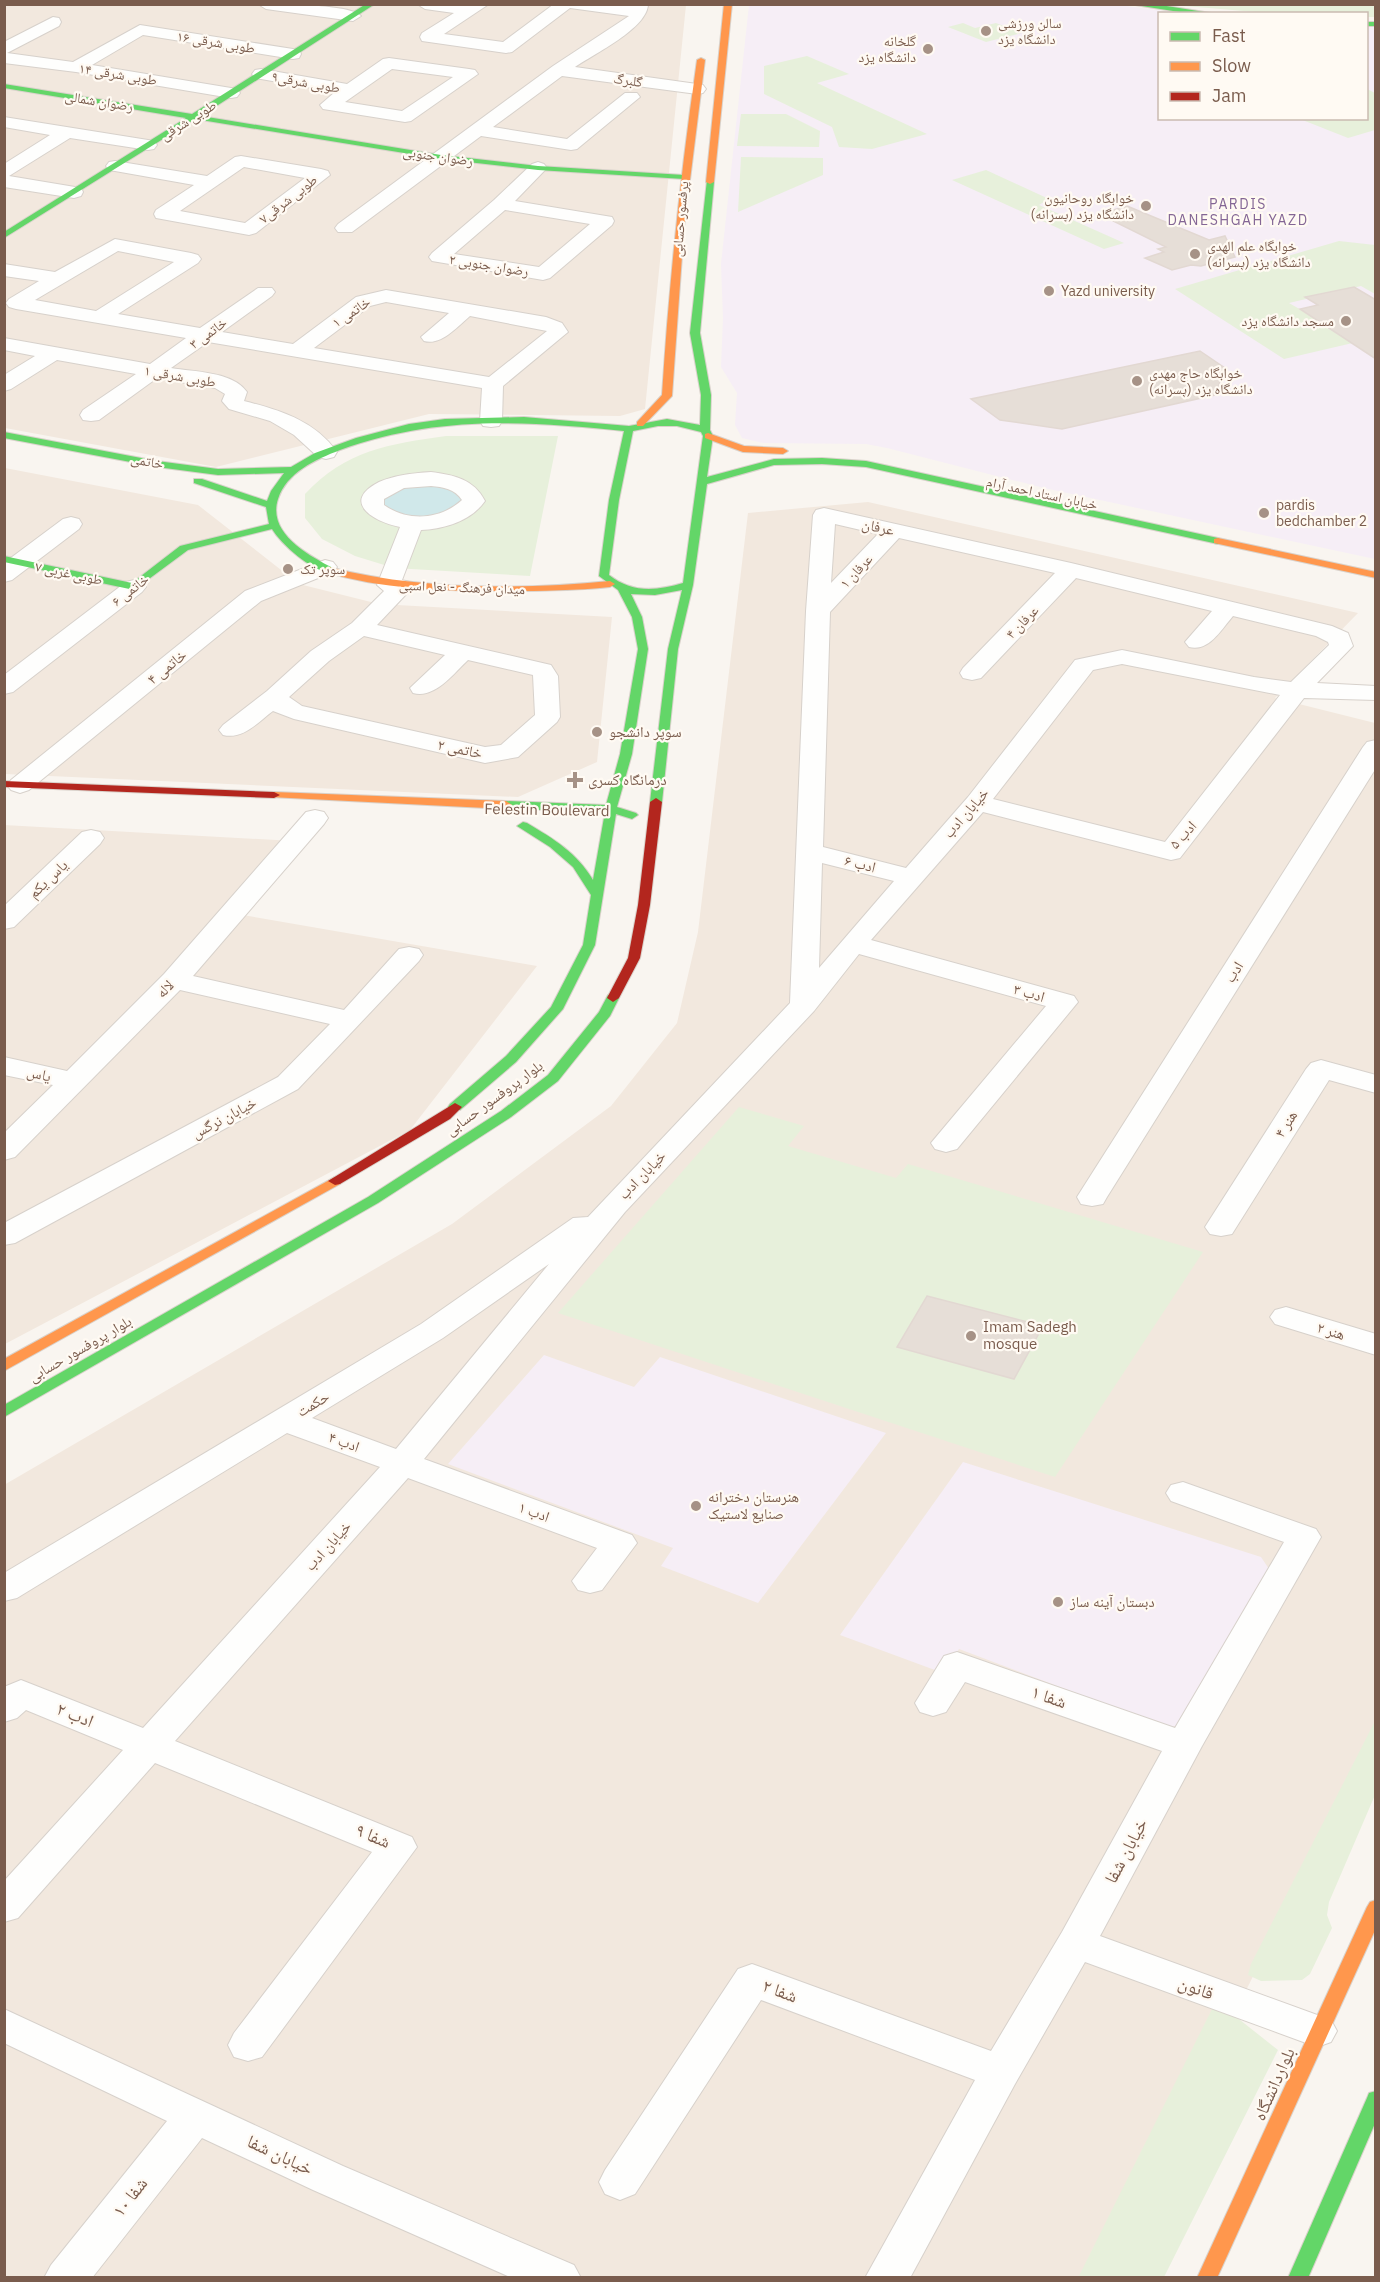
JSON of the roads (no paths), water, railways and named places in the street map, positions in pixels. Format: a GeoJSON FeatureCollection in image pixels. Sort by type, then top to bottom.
{"type":"FeatureCollection","features":[{"type":"Feature","properties":{"kind":"main road","name":"طوبی شرقی"},"geometry":{"type":"LineString","coordinates":[[4,236],[372,4]]}},
{"type":"Feature","properties":{"kind":"main road","name":"پرفسور حسابی"},"geometry":{"type":"LineString","coordinates":[[702,482],[706,395],[695,333],[728,4]]}},
{"type":"Feature","properties":{"kind":"main road"},"geometry":{"type":"LineString","coordinates":[[1132,4],[1198,12]]}},
{"type":"Feature","properties":{"kind":"main road","name":"پرفسور حسابی"},"geometry":{"type":"LineString","coordinates":[[634,427],[667,396],[669,332],[684,177],[702,47]]}},
{"type":"Feature","properties":{"kind":"main road","name":"رضوان شمالی"},"geometry":{"type":"LineString","coordinates":[[4,86],[194,117]]}},
{"type":"Feature","properties":{"kind":"main road","name":"رضوان جنوبی"},"geometry":{"type":"LineString","coordinates":[[194,117],[441,157],[538,168],[684,177]]}},
{"type":"Feature","properties":{"kind":"main road"},"geometry":{"type":"LineString","coordinates":[[273,526],[270,505],[277,488],[290,470],[326,452],[378,434],[430,424],[491,421],[634,427]]}},
{"type":"Feature","properties":{"kind":"main road","name":"خیابان استاد احمد آرام"},"geometry":{"type":"LineString","coordinates":[[634,427],[683,423],[743,449],[872,456],[1376,566]]}},
{"type":"Feature","properties":{"kind":"main road","name":"بلوار پروفسور حسابی"},"geometry":{"type":"LineString","coordinates":[[4,1366],[307,1198],[445,1116],[511,1059],[557,1009],[589,945],[598,897],[602,830],[611,809],[626,754],[643,649],[637,617],[617,587],[604,576],[614,500],[634,427]]}},
{"type":"Feature","properties":{"kind":"main road","name":"خاتمی"},"geometry":{"type":"LineString","coordinates":[[4,435],[218,472],[290,470]]}},
{"type":"Feature","properties":{"kind":"main road","name":"خاتمی"},"geometry":{"type":"LineString","coordinates":[[4,448],[208,483],[270,505]]}},
{"type":"Feature","properties":{"kind":"main road"},"geometry":{"type":"LineString","coordinates":[[743,449],[732,457],[735,462],[753,467]]}},
{"type":"Feature","properties":{"kind":"main road","name":"خیابان استاد احمد آرام"},"geometry":{"type":"LineString","coordinates":[[702,482],[774,462],[822,461],[866,464],[1376,575]]}},
{"type":"Feature","properties":{"kind":"main road","name":"بلوار پروفسور حسابی"},"geometry":{"type":"LineString","coordinates":[[4,1412],[373,1200],[506,1114],[553,1078],[605,1013],[634,958],[644,905],[674,650],[688,585],[702,482]]}},
{"type":"Feature","properties":{"kind":"main road","name":"میدان فرهنگ - نعل اسبی"},"geometry":{"type":"LineString","coordinates":[[273,526],[296,551],[325,567],[367,581],[395,586],[573,589],[617,587],[657,592],[688,585]]}},
{"type":"Feature","properties":{"kind":"main road","name":"خاتمی ۶"},"geometry":{"type":"LineString","coordinates":[[134,587],[184,548],[273,526]]}},
{"type":"Feature","properties":{"kind":"main road","name":"طوبی غربی ۷"},"geometry":{"type":"LineString","coordinates":[[10,566],[134,587]]}},
{"type":"Feature","properties":{"kind":"main road"},"geometry":{"type":"LineString","coordinates":[[603,776],[612,770],[626,754]]}},
{"type":"Feature","properties":{"kind":"main road","name":"Felestin Boulevard"},"geometry":{"type":"LineString","coordinates":[[12,784],[611,809],[654,821]]}},
{"type":"Feature","properties":{"kind":"main road"},"geometry":{"type":"LineString","coordinates":[[515,806],[570,792]]}},
{"type":"Feature","properties":{"kind":"main road","name":"Felestin Boulevard"},"geometry":{"type":"LineString","coordinates":[[602,830],[654,821]]}},
{"type":"Feature","properties":{"kind":"main road","name":"Felestin Boulevard"},"geometry":{"type":"LineString","coordinates":[[554,828],[517,826],[554,844],[578,865],[598,897]]}},
{"type":"Feature","properties":{"kind":"main road","name":"بلواردانشگاه"},"geometry":{"type":"LineString","coordinates":[[1207,2277],[1317,2031],[1376,1907]]}},
{"type":"Feature","properties":{"kind":"main road"},"geometry":{"type":"LineString","coordinates":[[1298,2277],[1376,2097]]}},
{"type":"Feature","properties":{"kind":"street"},"geometry":{"type":"LineString","coordinates":[[424,4],[476,8]]}},
{"type":"Feature","properties":{"kind":"street"},"geometry":{"type":"LineString","coordinates":[[476,8],[428,37],[506,48],[565,4]]}},
{"type":"Feature","properties":{"kind":"street"},"geometry":{"type":"LineString","coordinates":[[345,228],[559,70],[634,21],[640,8],[575,4]]}},
{"type":"Feature","properties":{"kind":"street"},"geometry":{"type":"LineString","coordinates":[[275,5],[353,16]]}},
{"type":"Feature","properties":{"kind":"street"},"geometry":{"type":"LineString","coordinates":[[4,50],[53,22]]}},
{"type":"Feature","properties":{"kind":"street","name":"طوبی شرقی ۱۶"},"geometry":{"type":"LineString","coordinates":[[76,67],[140,30],[293,54]]}},
{"type":"Feature","properties":{"kind":"street"},"geometry":{"type":"LineString","coordinates":[[196,54],[216,42]]}},
{"type":"Feature","properties":{"kind":"street","name":"طوبی شرقی ۱۴"},"geometry":{"type":"LineString","coordinates":[[4,58],[76,67],[231,93]]}},
{"type":"Feature","properties":{"kind":"street","name":"طوبی شرقی۹"},"geometry":{"type":"LineString","coordinates":[[261,74],[351,90],[389,63],[469,74],[405,117],[329,105],[351,90]]}},
{"type":"Feature","properties":{"kind":"street"},"geometry":{"type":"LineString","coordinates":[[157,80],[177,67]]}},
{"type":"Feature","properties":{"kind":"street","name":"گلبرگ"},"geometry":{"type":"LineString","coordinates":[[559,70],[697,89]]}},
{"type":"Feature","properties":{"kind":"street"},"geometry":{"type":"LineString","coordinates":[[478,130],[571,145],[631,97]]}},
{"type":"Feature","properties":{"kind":"street"},"geometry":{"type":"LineString","coordinates":[[4,122],[148,145]]}},
{"type":"Feature","properties":{"kind":"street"},"geometry":{"type":"LineString","coordinates":[[4,172],[67,132]]}},
{"type":"Feature","properties":{"kind":"street","name":"طوبی شرقی۷"},"geometry":{"type":"LineString","coordinates":[[242,161],[321,175],[249,229],[163,214],[210,182],[242,161]]}},
{"type":"Feature","properties":{"kind":"street"},"geometry":{"type":"LineString","coordinates":[[115,166],[210,182]]}},
{"type":"Feature","properties":{"kind":"street","name":"رضوان جنوبی ۲"},"geometry":{"type":"LineString","coordinates":[[501,204],[605,221],[543,274],[439,257],[501,204],[538,168]]}},
{"type":"Feature","properties":{"kind":"street"},"geometry":{"type":"LineString","coordinates":[[4,181],[74,192]]}},
{"type":"Feature","properties":{"kind":"street"},"geometry":{"type":"LineString","coordinates":[[102,316],[191,259],[115,245],[16,303],[494,384],[491,421]]}},
{"type":"Feature","properties":{"kind":"street"},"geometry":{"type":"LineString","coordinates":[[4,270],[57,278]]}},
{"type":"Feature","properties":{"kind":"street","name":"خاتمی ۳"},"geometry":{"type":"LineString","coordinates":[[91,415],[265,292]]}},
{"type":"Feature","properties":{"kind":"street","name":"خاتمی ۱"},"geometry":{"type":"LineString","coordinates":[[297,351],[363,300],[374,297],[386,296],[466,309],[546,323],[555,327],[558,332],[494,384]]}},
{"type":"Feature","properties":{"kind":"street"},"geometry":{"type":"LineString","coordinates":[[431,337],[466,309]]}},
{"type":"Feature","properties":{"kind":"street","name":"طوبی شرقی ۱"},"geometry":{"type":"LineString","coordinates":[[4,344],[221,383],[236,392],[233,401],[236,405],[278,416],[302,430],[326,452]]}},
{"type":"Feature","properties":{"kind":"street"},"geometry":{"type":"LineString","coordinates":[[4,385],[53,352]]}},
{"type":"Feature","properties":{"kind":"street"},"geometry":{"type":"LineString","coordinates":[[373,386],[396,368]]}},
{"type":"Feature","properties":{"kind":"street","name":"عرفان"},"geometry":{"type":"LineString","coordinates":[[804,1005],[818,611],[824,515],[1071,570],[1324,631],[1340,638],[1341,646],[1297,690]]}},
{"type":"Feature","properties":{"kind":"street"},"geometry":{"type":"LineString","coordinates":[[232,730],[276,696],[320,656],[360,628],[395,586],[413,522]]}},
{"type":"Feature","properties":{"kind":"street"},"geometry":{"type":"LineString","coordinates":[[10,566],[70,524]]}},
{"type":"Feature","properties":{"kind":"street","name":"عرفان ۱"},"geometry":{"type":"LineString","coordinates":[[818,611],[894,530]]}},
{"type":"Feature","properties":{"kind":"street","name":"خاتمی ۴"},"geometry":{"type":"LineString","coordinates":[[12,784],[252,596],[325,567]]}},
{"type":"Feature","properties":{"kind":"street","name":"عرفان ۴"},"geometry":{"type":"LineString","coordinates":[[972,673],[1071,570]]}},
{"type":"Feature","properties":{"kind":"street","name":"خاتمی ۶"},"geometry":{"type":"LineString","coordinates":[[4,687],[134,587]]}},
{"type":"Feature","properties":{"kind":"street"},"geometry":{"type":"LineString","coordinates":[[1197,642],[1227,609]]}},
{"type":"Feature","properties":{"kind":"street","name":"خاتمی ۲"},"geometry":{"type":"LineString","coordinates":[[276,696],[281,705],[294,712],[485,755],[509,752],[548,717],[546,676],[542,670],[533,666],[360,628]]}},
{"type":"Feature","properties":{"kind":"street"},"geometry":{"type":"LineString","coordinates":[[422,688],[464,651]]}},
{"type":"Feature","properties":{"kind":"street","name":"خیابان ادب"},"geometry":{"type":"LineString","coordinates":[[4,1907],[402,1464],[614,1205],[804,1005],[910,877],[977,803],[1084,665],[1122,657],[1297,690],[1376,693]]}},
{"type":"Feature","properties":{"kind":"street","name":"ادب ۵"},"geometry":{"type":"LineString","coordinates":[[977,803],[1171,852],[1297,690]]}},
{"type":"Feature","properties":{"kind":"street","name":"ادب"},"geometry":{"type":"LineString","coordinates":[[1092,1197],[1376,747]]}},
{"type":"Feature","properties":{"kind":"street","name":"لاله"},"geometry":{"type":"LineString","coordinates":[[4,1151],[174,980],[311,818]]}},
{"type":"Feature","properties":{"kind":"street","name":"یاس یکم"},"geometry":{"type":"LineString","coordinates":[[4,921],[91,838]]}},
{"type":"Feature","properties":{"kind":"street","name":"ادب ۶"},"geometry":{"type":"LineString","coordinates":[[810,852],[910,877]]}},
{"type":"Feature","properties":{"kind":"street","name":"ادب ۳"},"geometry":{"type":"LineString","coordinates":[[853,944],[1064,1002],[946,1143]]}},
{"type":"Feature","properties":{"kind":"street","name":"خیابان نرگس"},"geometry":{"type":"LineString","coordinates":[[4,1236],[288,1083],[410,955]]}},
{"type":"Feature","properties":{"kind":"street"},"geometry":{"type":"LineString","coordinates":[[174,980],[350,1020]]}},
{"type":"Feature","properties":{"kind":"street","name":"یاس"},"geometry":{"type":"LineString","coordinates":[[4,1066],[73,1081]]}},
{"type":"Feature","properties":{"kind":"street","name":"هنر ۴"},"geometry":{"type":"LineString","coordinates":[[1221,1227],[1321,1070],[1376,1084]]}},
{"type":"Feature","properties":{"kind":"street","name":"حکمت"},"geometry":{"type":"LineString","coordinates":[[4,1589],[432,1331],[614,1205]]}},
{"type":"Feature","properties":{"kind":"street","name":"هنر ۲"},"geometry":{"type":"LineString","coordinates":[[1286,1317],[1376,1345]]}},
{"type":"Feature","properties":{"kind":"street","name":"ادب ۴"},"geometry":{"type":"LineString","coordinates":[[286,1421],[402,1464]]}},
{"type":"Feature","properties":{"kind":"street","name":"ادب ۱"},"geometry":{"type":"LineString","coordinates":[[402,1464],[620,1543],[590,1581]]}},
{"type":"Feature","properties":{"kind":"street","name":"خیابان شفا"},"geometry":{"type":"LineString","coordinates":[[887,2277],[1000,2072],[1076,1944],[1184,1745],[1304,1537],[1183,1493]]}},
{"type":"Feature","properties":{"kind":"street","name":"شفا ۱"},"geometry":{"type":"LineString","coordinates":[[933,1703],[957,1665],[1184,1745]]}},
{"type":"Feature","properties":{"kind":"street","name":"ادب ۲"},"geometry":{"type":"LineString","coordinates":[[4,1709],[21,1693],[151,1744]]}},
{"type":"Feature","properties":{"kind":"street","name":"شفا ۹"},"geometry":{"type":"LineString","coordinates":[[151,1744],[398,1847],[248,2045]]}},
{"type":"Feature","properties":{"kind":"street","name":"قانون"},"geometry":{"type":"LineString","coordinates":[[1076,1944],[1317,2031]]}},
{"type":"Feature","properties":{"kind":"street","name":"شفا ۲"},"geometry":{"type":"LineString","coordinates":[[620,2182],[752,1980],[1000,2072]]}},
{"type":"Feature","properties":{"kind":"street","name":"خیابان شفا"},"geometry":{"type":"LineString","coordinates":[[4,2025],[328,2178],[560,2277]]}},
{"type":"Feature","properties":{"kind":"street","name":"شفا ۱۰"},"geometry":{"type":"LineString","coordinates":[[66,2277],[195,2116]]}},
{"type":"Feature","properties":{"kind":"water"},"geometry":{"type":"Polygon","coordinates":[[[413,483],[456,489],[463,502],[441,513],[422,518],[404,516],[381,505],[381,498],[413,483]]]}},
{"type":"Feature","properties":{"kind":"place","name":"سالن ورزشی دانشگاه یزد"},"geometry":{"type":"Point","coordinates":[986,31]}},
{"type":"Feature","properties":{"kind":"place","name":"گلخانه دانشگاه یزد"},"geometry":{"type":"Point","coordinates":[928,49]}},
{"type":"Feature","properties":{"kind":"place","name":"خوابگاه روحانیون (پسرانه) دانشگاه یزد"},"geometry":{"type":"Point","coordinates":[1146,206]}},
{"type":"Feature","properties":{"kind":"place","name":"خوابگاه علم الهدی (پسرانه) دانشگاه یزد"},"geometry":{"type":"Point","coordinates":[1195,254]}},
{"type":"Feature","properties":{"kind":"place","name":"Yazd university"},"geometry":{"type":"Point","coordinates":[1049,291]}},
{"type":"Feature","properties":{"kind":"place","name":"مسجد دانشگاه یزد"},"geometry":{"type":"Point","coordinates":[1346,321]}},
{"type":"Feature","properties":{"kind":"place","name":"خوابگاه حاج مهدی (پسرانه) دانشگاه یزد"},"geometry":{"type":"Point","coordinates":[1137,381]}},
{"type":"Feature","properties":{"kind":"place","name":"pardis bedchamber 2"},"geometry":{"type":"Point","coordinates":[1264,513]}},
{"type":"Feature","properties":{"kind":"place","name":"سوپر تک"},"geometry":{"type":"Point","coordinates":[288,569]}},
{"type":"Feature","properties":{"kind":"place","name":"سوپر دانشجو"},"geometry":{"type":"Point","coordinates":[597,732]}},
{"type":"Feature","properties":{"kind":"place","name":"درمانگاه کسری"},"geometry":{"type":"Point","coordinates":[575,780]}},
{"type":"Feature","properties":{"kind":"place","name":"Imam Sadegh mosque"},"geometry":{"type":"Point","coordinates":[971,1336]}},
{"type":"Feature","properties":{"kind":"place","name":"هنرستان دخترانه صنایع لاستیک"},"geometry":{"type":"Point","coordinates":[696,1506]}},
{"type":"Feature","properties":{"kind":"place","name":"دبستان آینه ساز"},"geometry":{"type":"Point","coordinates":[1058,1602]}},
{"type":"Feature","properties":{"kind":"district","name":"PARDIS DANESHGAH YAZD"},"geometry":{"type":"Point","coordinates":[1238,212]}}]}
